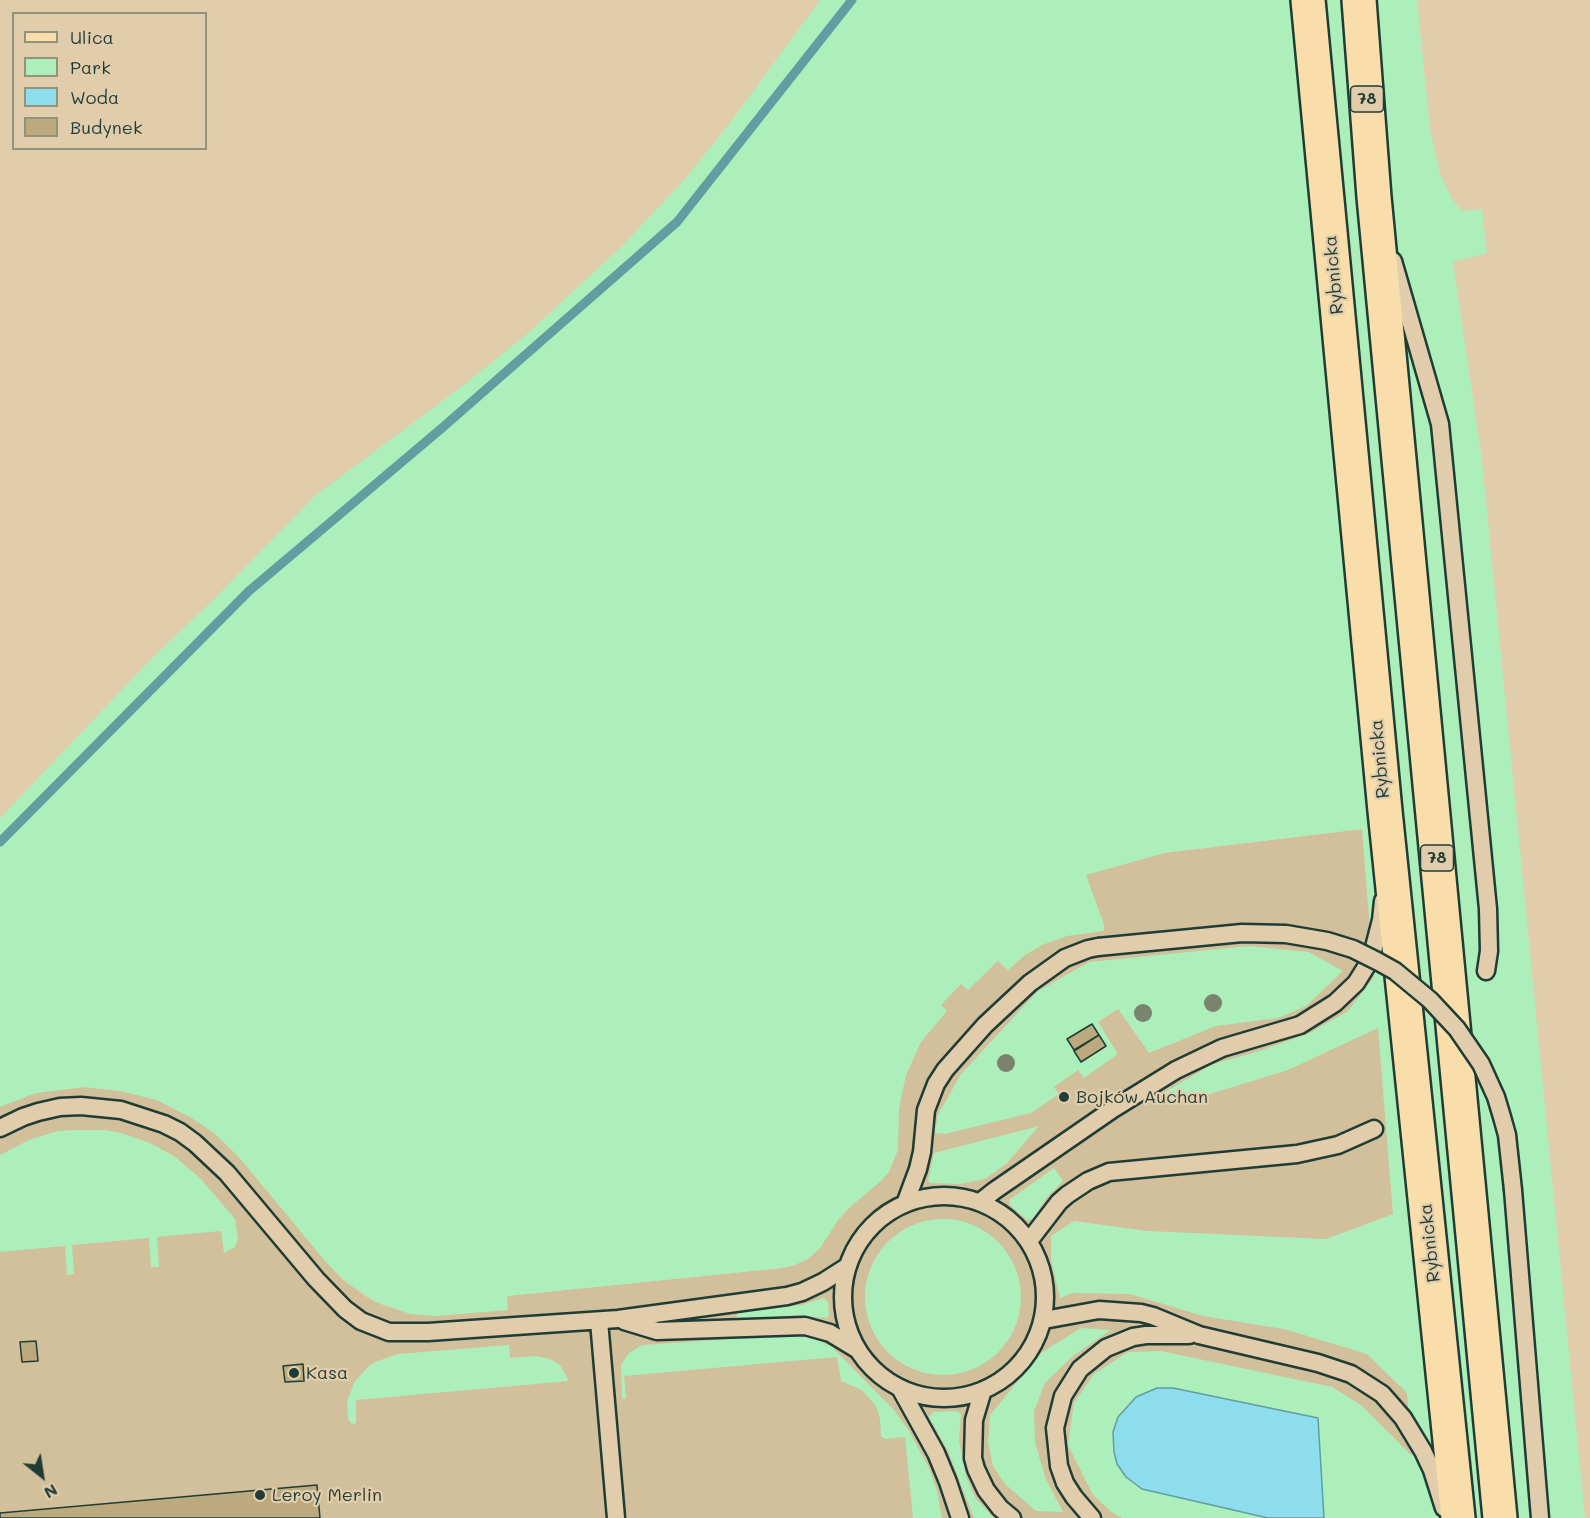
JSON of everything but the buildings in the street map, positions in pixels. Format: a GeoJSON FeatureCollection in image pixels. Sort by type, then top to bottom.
{"type":"FeatureCollection","features":[{"type":"Feature","properties":{"kind":"main road","name":"Rybnicka"},"geometry":{"type":"LineString","coordinates":[[1308,0],[1385,811],[1458,1518]]}},
{"type":"Feature","properties":{"kind":"main road","name":"78"},"geometry":{"type":"LineString","coordinates":[[1359,0],[1374,197],[1500,1518]]}},
{"type":"Feature","properties":{"kind":"lane"},"geometry":{"type":"LineString","coordinates":[[1374,197],[1440,424],[1488,909],[1489,951],[1486,971]]}},
{"type":"Feature","properties":{"kind":"lane"},"geometry":{"type":"LineString","coordinates":[[980,1202],[1170,1073],[1216,1051],[1300,1025],[1347,993],[1364,971],[1376,944],[1383,898],[1385,811]]}},
{"type":"Feature","properties":{"kind":"lane"},"geometry":{"type":"LineString","coordinates":[[904,1204],[922,1152],[926,1110],[933,1091],[945,1070],[985,1025],[1030,982],[1065,958],[1098,947],[1242,933],[1286,934],[1327,941],[1353,949],[1395,971],[1430,1000],[1457,1029],[1481,1065],[1496,1097],[1507,1135],[1513,1190],[1540,1518]]}},
{"type":"Feature","properties":{"kind":"lane"},"geometry":{"type":"LineString","coordinates":[[0,1128],[23,1116],[60,1107],[81,1106],[121,1110],[164,1124],[180,1132],[227,1173],[332,1296],[361,1321],[389,1332],[428,1332],[599,1321],[787,1296],[823,1282],[848,1266]]}},
{"type":"Feature","properties":{"kind":"lane"},"geometry":{"type":"LineString","coordinates":[[1029,1241],[1067,1195],[1088,1181],[1110,1172],[1297,1154],[1338,1145],[1374,1129]]}},
{"type":"Feature","properties":{"kind":"lane"},"geometry":{"type":"LineString","coordinates":[[930,1197],[955,1197],[980,1202],[1008,1218],[1029,1241],[1041,1268],[1046,1298],[1044,1320],[1032,1347],[1019,1365],[1002,1379],[983,1390],[956,1397],[927,1396],[900,1388],[876,1372],[858,1350],[846,1323],[843,1294],[848,1266],[861,1240],[880,1218],[904,1204],[930,1197]]}},
{"type":"Feature","properties":{"kind":"lane"},"geometry":{"type":"LineString","coordinates":[[1044,1320],[1099,1310],[1128,1311],[1153,1316],[1199,1335],[1334,1367],[1367,1383],[1393,1406],[1414,1435],[1432,1470],[1447,1518]]}},
{"type":"Feature","properties":{"kind":"lane"},"geometry":{"type":"LineString","coordinates":[[618,1319],[657,1331],[805,1326],[830,1333],[858,1350]]}},
{"type":"Feature","properties":{"kind":"lane"},"geometry":{"type":"LineString","coordinates":[[599,1321],[616,1518]]}},
{"type":"Feature","properties":{"kind":"lane"},"geometry":{"type":"LineString","coordinates":[[1092,1518],[1084,1511],[1065,1483],[1055,1446],[1058,1412],[1071,1382],[1092,1358],[1118,1343],[1146,1335],[1199,1335]]}},
{"type":"Feature","properties":{"kind":"lane"},"geometry":{"type":"LineString","coordinates":[[900,1388],[936,1453],[960,1518]]}},
{"type":"Feature","properties":{"kind":"lane"},"geometry":{"type":"LineString","coordinates":[[983,1390],[974,1420],[973,1458],[986,1490],[1000,1508],[1012,1518]]}},
{"type":"Feature","properties":{"kind":"shaded area"},"geometry":{"type":"Polygon","coordinates":[[[1362,829],[1418,1518],[0,1518],[0,1107],[3,1105],[36,1093],[84,1087],[121,1091],[157,1100],[213,1132],[238,1156],[344,1281],[365,1296],[385,1306],[424,1315],[507,1310],[507,1296],[782,1268],[809,1258],[820,1248],[838,1220],[851,1206],[909,1006],[1085,875],[1164,853],[1362,829]]]}},
{"type":"Feature","properties":{"kind":"green space"},"geometry":{"type":"Polygon","coordinates":[[[820,0],[1417,0],[1430,129],[1440,174],[1452,199],[1462,211],[1482,209],[1487,253],[1453,262],[1482,460],[1585,1518],[1122,1518],[1093,1495],[1068,1445],[1074,1403],[1094,1374],[1128,1352],[1161,1351],[1332,1387],[1361,1405],[1412,1456],[1407,1393],[1367,1354],[1284,1329],[1203,1316],[1130,1294],[1072,1293],[1060,1298],[1051,1260],[1051,1236],[1074,1221],[1148,1231],[1326,1239],[1393,1214],[1378,1028],[1288,1070],[1197,1098],[1146,1103],[1213,1064],[1308,1034],[1348,1011],[1374,977],[1362,829],[1164,853],[1086,875],[1104,924],[1104,931],[1067,936],[1042,945],[1025,955],[1008,970],[998,961],[968,990],[961,984],[941,1005],[947,1011],[921,1042],[906,1075],[899,1108],[898,1150],[889,1172],[851,1206],[838,1220],[820,1248],[809,1258],[782,1268],[507,1296],[508,1310],[437,1316],[410,1314],[374,1301],[344,1280],[327,1263],[238,1156],[213,1132],[157,1100],[121,1091],[84,1087],[36,1093],[0,1107],[0,818],[151,659],[214,599],[316,495],[461,387],[528,333],[622,246],[685,179],[732,120],[820,0]]]}},
{"type":"Feature","properties":{"kind":"green space"},"geometry":{"type":"Polygon","coordinates":[[[1248,946],[1309,952],[1343,971],[1306,1006],[1278,1018],[1216,1026],[1149,1053],[1118,1009],[1098,1022],[1118,1054],[1084,1078],[1078,1070],[1054,1087],[1059,1094],[1031,1113],[945,1134],[935,1133],[938,1115],[961,1074],[1038,991],[1089,962],[1248,946]]]}},
{"type":"Feature","properties":{"kind":"green space"},"geometry":{"type":"Polygon","coordinates":[[[1039,1126],[1007,1163],[985,1179],[960,1184],[928,1181],[934,1153],[1039,1126]]]}},
{"type":"Feature","properties":{"kind":"green space"},"geometry":{"type":"Polygon","coordinates":[[[105,1130],[121,1133],[150,1143],[174,1156],[200,1178],[235,1219],[238,1239],[235,1247],[224,1253],[221,1231],[157,1237],[159,1267],[151,1267],[149,1238],[72,1245],[74,1274],[67,1275],[65,1246],[0,1252],[0,1155],[31,1139],[58,1131],[105,1130]]]}},
{"type":"Feature","properties":{"kind":"green space"},"geometry":{"type":"Polygon","coordinates":[[[1054,1168],[1063,1181],[1047,1197],[1033,1219],[1027,1220],[1010,1205],[1009,1200],[1054,1168]]]}},
{"type":"Feature","properties":{"kind":"green space"},"geometry":{"type":"Polygon","coordinates":[[[943,1219],[958,1220],[973,1225],[998,1242],[1015,1267],[1020,1282],[1020,1312],[1015,1327],[998,1352],[973,1369],[958,1374],[943,1375],[928,1374],[913,1369],[888,1352],[871,1327],[866,1312],[865,1297],[866,1282],[871,1267],[888,1242],[913,1225],[928,1220],[943,1219]]]}},
{"type":"Feature","properties":{"kind":"green space"},"geometry":{"type":"Polygon","coordinates":[[[823,1298],[828,1302],[829,1315],[826,1318],[797,1315],[739,1320],[736,1317],[739,1311],[801,1305],[823,1298]]]}},
{"type":"Feature","properties":{"kind":"green space"},"geometry":{"type":"Polygon","coordinates":[[[1081,1328],[1111,1330],[1074,1355],[1045,1383],[1034,1411],[1035,1442],[1045,1477],[1063,1512],[1036,1511],[1005,1484],[993,1466],[988,1443],[990,1415],[1041,1353],[1081,1328]]]}},
{"type":"Feature","properties":{"kind":"green space"},"geometry":{"type":"Polygon","coordinates":[[[790,1335],[814,1338],[832,1347],[894,1410],[909,1431],[929,1468],[937,1491],[942,1518],[913,1518],[905,1437],[885,1439],[881,1436],[880,1419],[876,1406],[862,1390],[841,1381],[837,1357],[624,1376],[626,1399],[622,1398],[621,1365],[629,1353],[642,1345],[790,1335]]]}},
{"type":"Feature","properties":{"kind":"green space"},"geometry":{"type":"Polygon","coordinates":[[[509,1345],[510,1358],[536,1356],[550,1359],[560,1365],[569,1381],[356,1400],[356,1423],[352,1424],[348,1419],[347,1401],[355,1381],[370,1365],[378,1361],[398,1354],[509,1345]]]}},
{"type":"Feature","properties":{"kind":"green space"},"geometry":{"type":"Polygon","coordinates":[[[957,1411],[961,1414],[959,1440],[966,1477],[976,1499],[994,1518],[974,1518],[948,1451],[929,1417],[933,1412],[957,1411]]]}},
{"type":"Feature","properties":{"kind":"water"},"geometry":{"type":"Polygon","coordinates":[[[1157,1388],[1173,1388],[1318,1418],[1324,1518],[1268,1518],[1142,1489],[1126,1477],[1117,1464],[1114,1452],[1113,1432],[1118,1417],[1136,1397],[1157,1388]]]}},
{"type":"Feature","properties":{"kind":"waterway"},"geometry":{"type":"LineString","coordinates":[[0,842],[249,591],[442,428],[677,222],[852,0]]}},
{"type":"Feature","properties":{"kind":"place","name":"Bojków Auchan"},"geometry":{"type":"Point","coordinates":[1064,1097]}},
{"type":"Feature","properties":{"kind":"place","name":"Kasa"},"geometry":{"type":"Point","coordinates":[294,1373]}},
{"type":"Feature","properties":{"kind":"place","name":"Leroy Merlin"},"geometry":{"type":"Point","coordinates":[260,1495]}}]}
